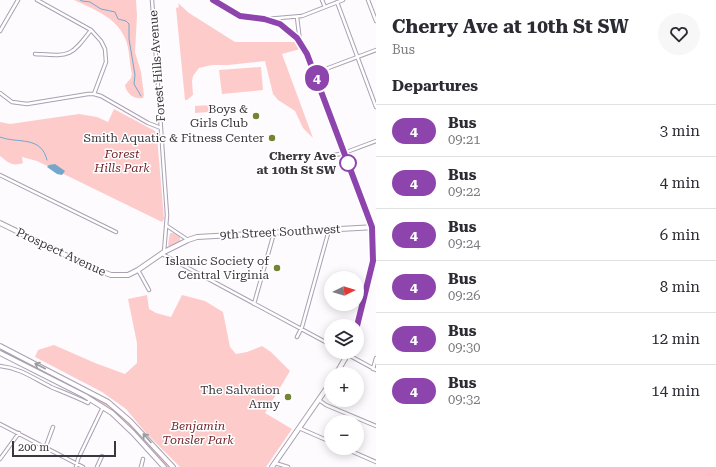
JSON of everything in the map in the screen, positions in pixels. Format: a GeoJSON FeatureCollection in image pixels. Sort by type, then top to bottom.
{"type":"FeatureCollection","features":[{"type":"Feature","properties":{"kind":"street"},"geometry":{"type":"LineString","coordinates":[[0,31],[18,0]]}},
{"type":"Feature","properties":{"kind":"street"},"geometry":{"type":"LineString","coordinates":[[37,0],[91,30],[101,41],[106,55],[106,62],[94,94]]}},
{"type":"Feature","properties":{"kind":"street","name":"Forest Hills Avenue"},"geometry":{"type":"LineString","coordinates":[[152,0],[167,215],[163,253]]}},
{"type":"Feature","properties":{"kind":"street"},"geometry":{"type":"LineString","coordinates":[[213,0],[240,16],[275,22],[286,28],[300,42]]}},
{"type":"Feature","properties":{"kind":"street"},"geometry":{"type":"LineString","coordinates":[[322,0],[325,7]]}},
{"type":"Feature","properties":{"kind":"street"},"geometry":{"type":"LineString","coordinates":[[264,19],[296,17],[343,0]]}},
{"type":"Feature","properties":{"kind":"street"},"geometry":{"type":"LineString","coordinates":[[368,0],[376,21]]}},
{"type":"Feature","properties":{"kind":"street"},"geometry":{"type":"LineString","coordinates":[[338,2],[376,107]]}},
{"type":"Feature","properties":{"kind":"street"},"geometry":{"type":"LineString","coordinates":[[296,17],[300,42],[315,73],[344,153],[374,227],[373,261],[359,319]]}},
{"type":"Feature","properties":{"kind":"street"},"geometry":{"type":"LineString","coordinates":[[35,54],[61,56],[69,54],[78,46],[91,30]]}},
{"type":"Feature","properties":{"kind":"street"},"geometry":{"type":"LineString","coordinates":[[315,73],[376,50]]}},
{"type":"Feature","properties":{"kind":"street"},"geometry":{"type":"LineString","coordinates":[[0,93],[12,102],[27,104],[94,94],[101,96],[148,124],[161,128]]}},
{"type":"Feature","properties":{"kind":"street"},"geometry":{"type":"LineString","coordinates":[[321,158],[344,153],[376,141]]}},
{"type":"Feature","properties":{"kind":"street"},"geometry":{"type":"LineString","coordinates":[[0,175],[116,232]]}},
{"type":"Feature","properties":{"kind":"street","name":"Prospect Avenue"},"geometry":{"type":"LineString","coordinates":[[0,223],[106,274],[122,276],[138,270],[163,253]]}},
{"type":"Feature","properties":{"kind":"street"},"geometry":{"type":"LineString","coordinates":[[167,226],[188,240]]}},
{"type":"Feature","properties":{"kind":"street","name":"9th Street Southwest"},"geometry":{"type":"LineString","coordinates":[[163,253],[193,238],[374,227]]}},
{"type":"Feature","properties":{"kind":"street"},"geometry":{"type":"LineString","coordinates":[[297,337],[301,329],[329,229]]}},
{"type":"Feature","properties":{"kind":"street"},"geometry":{"type":"LineString","coordinates":[[254,304],[274,232]]}},
{"type":"Feature","properties":{"kind":"street"},"geometry":{"type":"LineString","coordinates":[[163,253],[324,341]]}},
{"type":"Feature","properties":{"kind":"street"},"geometry":{"type":"LineString","coordinates":[[138,270],[150,290]]}},
{"type":"Feature","properties":{"kind":"street"},"geometry":{"type":"LineString","coordinates":[[0,346],[108,402],[130,421],[173,467]]}},
{"type":"Feature","properties":{"kind":"street"},"geometry":{"type":"LineString","coordinates":[[0,353],[62,384],[103,407],[120,419],[164,467]]}},
{"type":"Feature","properties":{"kind":"street"},"geometry":{"type":"LineString","coordinates":[[19,362],[22,357]]}},
{"type":"Feature","properties":{"kind":"street"},"geometry":{"type":"LineString","coordinates":[[357,359],[375,370],[376,358]]}},
{"type":"Feature","properties":{"kind":"street"},"geometry":{"type":"LineString","coordinates":[[0,366],[11,367],[88,403],[90,399]]}},
{"type":"Feature","properties":{"kind":"street"},"geometry":{"type":"LineString","coordinates":[[59,390],[62,384]]}},
{"type":"Feature","properties":{"kind":"street"},"geometry":{"type":"LineString","coordinates":[[272,467],[324,392]]}},
{"type":"Feature","properties":{"kind":"street"},"geometry":{"type":"LineString","coordinates":[[318,400],[326,405],[376,426]]}},
{"type":"Feature","properties":{"kind":"street"},"geometry":{"type":"LineString","coordinates":[[77,465],[103,407]]}},
{"type":"Feature","properties":{"kind":"street"},"geometry":{"type":"LineString","coordinates":[[0,424],[46,446],[77,465],[84,467]]}},
{"type":"Feature","properties":{"kind":"street"},"geometry":{"type":"LineString","coordinates":[[46,446],[53,427]]}},
{"type":"Feature","properties":{"kind":"street"},"geometry":{"type":"LineString","coordinates":[[299,428],[324,439]]}},
{"type":"Feature","properties":{"kind":"street"},"geometry":{"type":"LineString","coordinates":[[0,458],[19,433]]}},
{"type":"Feature","properties":{"kind":"street"},"geometry":{"type":"LineString","coordinates":[[360,455],[376,462]]}},
{"type":"Feature","properties":{"kind":"street"},"geometry":{"type":"LineString","coordinates":[[97,467],[102,456]]}},
{"type":"Feature","properties":{"kind":"street"},"geometry":{"type":"LineString","coordinates":[[140,467],[143,459]]}},
{"type":"Feature","properties":{"kind":"street"},"geometry":{"type":"LineString","coordinates":[[275,463],[288,467]]}},
{"type":"Feature","properties":{"kind":"green space"},"geometry":{"type":"Polygon","coordinates":[[[74,0],[136,0],[137,16],[135,52],[141,72],[144,95],[143,98],[137,98],[131,95],[125,85],[131,78],[132,74],[128,47],[121,31],[116,24],[103,14],[74,0]]]}},
{"type":"Feature","properties":{"kind":"green space"},"geometry":{"type":"Polygon","coordinates":[[[178,3],[189,13],[235,42],[295,42],[300,49],[282,54],[313,138],[303,128],[295,111],[278,100],[273,94],[265,61],[228,65],[212,65],[199,68],[193,76],[193,95],[185,100],[176,8],[179,7],[178,3]]]}},
{"type":"Feature","properties":{"kind":"green space"},"geometry":{"type":"Polygon","coordinates":[[[261,67],[263,90],[222,94],[219,70],[261,67]]]}},
{"type":"Feature","properties":{"kind":"green space"},"geometry":{"type":"Polygon","coordinates":[[[210,105],[210,112],[195,113],[195,106],[210,105]]]}},
{"type":"Feature","properties":{"kind":"green space","name":"Forest Hills Park"},"geometry":{"type":"Polygon","coordinates":[[[114,109],[155,131],[157,136],[164,219],[162,222],[37,161],[22,157],[23,163],[13,164],[0,156],[0,122],[10,124],[79,114],[97,117],[108,122],[114,109]]]}},
{"type":"Feature","properties":{"kind":"green space"},"geometry":{"type":"Polygon","coordinates":[[[170,233],[180,237],[180,241],[170,247],[168,245],[170,233]]]}},
{"type":"Feature","properties":{"kind":"green space","name":"Benjamin Tonsler Park"},"geometry":{"type":"Polygon","coordinates":[[[147,295],[149,309],[156,313],[171,317],[182,295],[205,301],[223,312],[230,347],[236,354],[247,352],[262,346],[271,352],[290,371],[265,413],[292,429],[266,467],[180,467],[146,433],[126,409],[102,392],[35,357],[38,350],[54,345],[125,374],[137,363],[137,343],[128,299],[147,295]]]}},
{"type":"Feature","properties":{"kind":"green space"},"geometry":{"type":"Polygon","coordinates":[[[26,361],[106,403],[123,416],[170,467],[167,467],[126,423],[107,407],[29,366],[26,361]]]}},
{"type":"Feature","properties":{"kind":"water"},"geometry":{"type":"Polygon","coordinates":[[[55,164],[65,171],[62,175],[57,174],[47,167],[55,164]]]}},
{"type":"Feature","properties":{"kind":"waterway"},"geometry":{"type":"LineString","coordinates":[[80,0],[90,2],[101,9],[115,12],[118,19],[126,21],[129,24],[129,39],[135,75],[134,84],[141,96]]}},
{"type":"Feature","properties":{"kind":"waterway"},"geometry":{"type":"LineString","coordinates":[[0,137],[34,144],[40,147],[47,160]]}},
{"type":"Feature","properties":{"kind":"bus line","name":"4"},"geometry":{"type":"LineString","coordinates":[[213,0],[235,14],[245,18],[269,20],[286,28],[303,46],[313,67],[372,227],[374,251],[373,261],[359,319]]}},
{"type":"Feature","properties":{"kind":"place","name":"Boys & Girls Club"},"geometry":{"type":"Point","coordinates":[256,116]}},
{"type":"Feature","properties":{"kind":"place","name":"Smith Aquatic & Fitness Center"},"geometry":{"type":"Point","coordinates":[272,138]}},
{"type":"Feature","properties":{"kind":"place","name":"Cherry Ave at 10th St SW"},"geometry":{"type":"Point","coordinates":[348,163]}},
{"type":"Feature","properties":{"kind":"place","name":"Islamic Society of Central Virginia"},"geometry":{"type":"Point","coordinates":[277,268]}},
{"type":"Feature","properties":{"kind":"place","name":"The Salvation Army"},"geometry":{"type":"Point","coordinates":[288,397]}}]}
